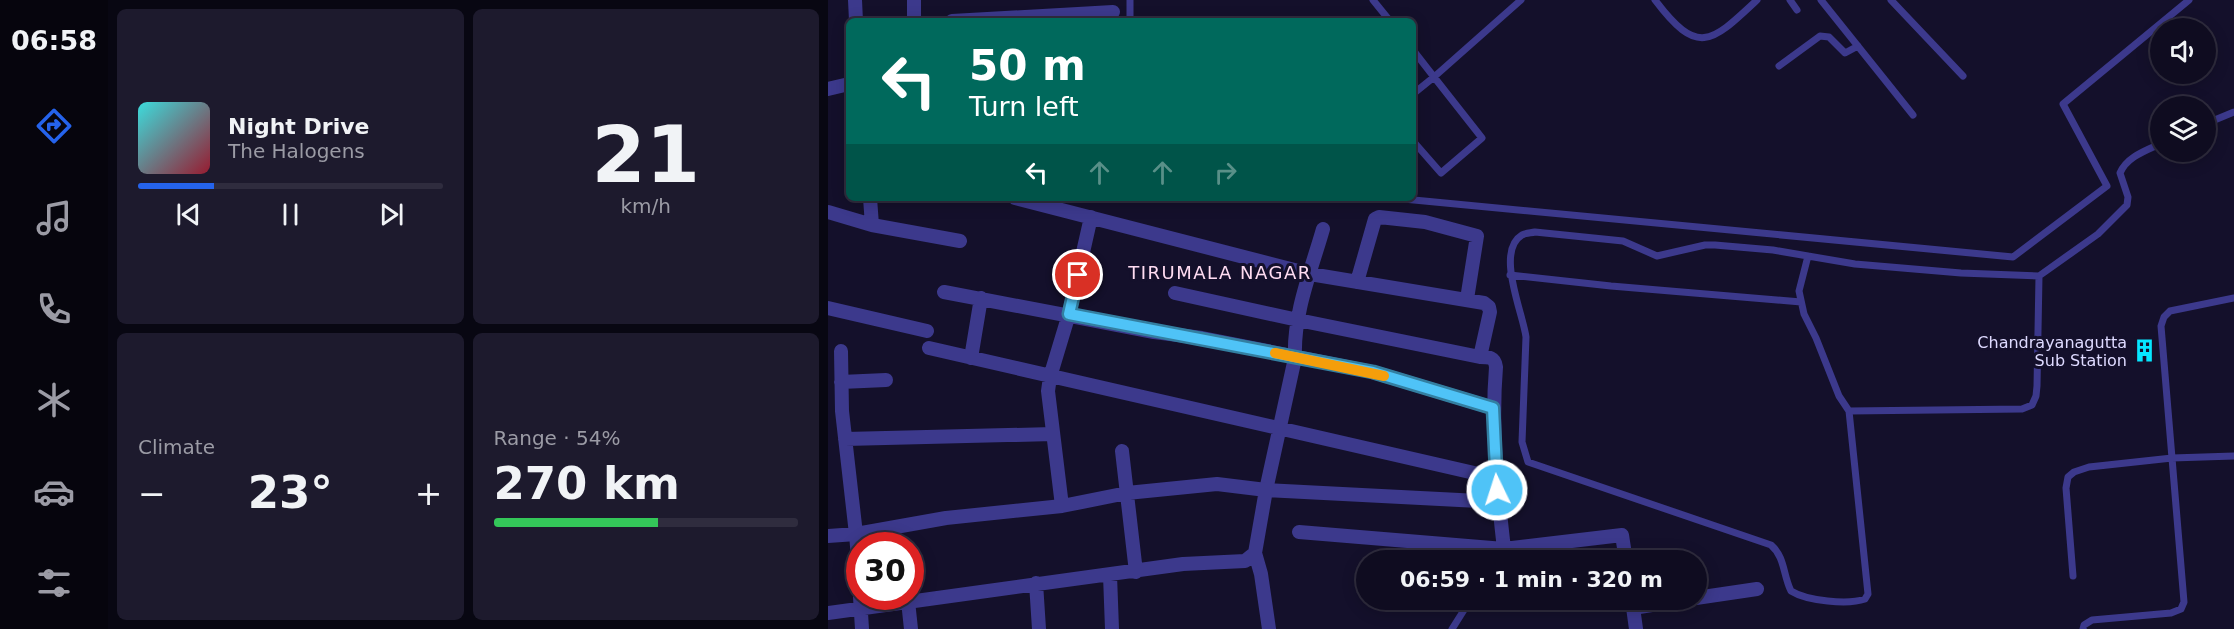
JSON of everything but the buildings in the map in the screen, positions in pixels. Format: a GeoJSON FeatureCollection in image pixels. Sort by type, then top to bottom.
{"type":"FeatureCollection","features":[{"type":"Feature","properties":{"kind":"street"},"geometry":{"type":"LineString","coordinates":[[855,0],[856,18]]}},
{"type":"Feature","properties":{"kind":"street"},"geometry":{"type":"LineString","coordinates":[[914,0],[914,18]]}},
{"type":"Feature","properties":{"kind":"street"},"geometry":{"type":"LineString","coordinates":[[1006,18],[1113,12]]}},
{"type":"Feature","properties":{"kind":"street"},"geometry":{"type":"LineString","coordinates":[[828,89],[846,85]]}},
{"type":"Feature","properties":{"kind":"street"},"geometry":{"type":"LineString","coordinates":[[870,201],[872,225]]}},
{"type":"Feature","properties":{"kind":"street"},"geometry":{"type":"LineString","coordinates":[[1027,201],[1310,274],[1484,303],[1491,312],[1480,357]]}},
{"type":"Feature","properties":{"kind":"street"},"geometry":{"type":"LineString","coordinates":[[828,212],[872,225],[960,241]]}},
{"type":"Feature","properties":{"kind":"street"},"geometry":{"type":"LineString","coordinates":[[1062,506],[1048,391],[1069,314],[1091,217]]}},
{"type":"Feature","properties":{"kind":"street"},"geometry":{"type":"LineString","coordinates":[[1357,282],[1375,219],[1379,217],[1425,222],[1477,236],[1467,299]]}},
{"type":"Feature","properties":{"kind":"street"},"geometry":{"type":"LineString","coordinates":[[1269,629],[1261,574],[1255,553],[1266,490],[1295,358],[1294,337],[1323,229]]}},
{"type":"Feature","properties":{"kind":"street"},"geometry":{"type":"LineString","coordinates":[[944,292],[1373,372],[1493,408]]}},
{"type":"Feature","properties":{"kind":"street"},"geometry":{"type":"LineString","coordinates":[[1175,293],[1491,358],[1496,362],[1493,408],[1496,478],[1504,549]]}},
{"type":"Feature","properties":{"kind":"street"},"geometry":{"type":"LineString","coordinates":[[971,358],[981,298]]}},
{"type":"Feature","properties":{"kind":"street"},"geometry":{"type":"LineString","coordinates":[[828,308],[927,331]]}},
{"type":"Feature","properties":{"kind":"street"},"geometry":{"type":"LineString","coordinates":[[929,348],[1496,478]]}},
{"type":"Feature","properties":{"kind":"street"},"geometry":{"type":"LineString","coordinates":[[841,351],[845,439],[856,532]]}},
{"type":"Feature","properties":{"kind":"street"},"geometry":{"type":"LineString","coordinates":[[841,382],[886,380]]}},
{"type":"Feature","properties":{"kind":"street"},"geometry":{"type":"LineString","coordinates":[[845,439],[1053,434]]}},
{"type":"Feature","properties":{"kind":"street"},"geometry":{"type":"LineString","coordinates":[[1122,451],[1136,572]]}},
{"type":"Feature","properties":{"kind":"street"},"geometry":{"type":"LineString","coordinates":[[867,532],[946,518],[1062,506],[1127,493],[1217,484],[1266,490],[1498,502]]}},
{"type":"Feature","properties":{"kind":"street"},"geometry":{"type":"LineString","coordinates":[[1299,532],[1504,549],[1622,535],[1624,550]]}},
{"type":"Feature","properties":{"kind":"street"},"geometry":{"type":"LineString","coordinates":[[828,536],[846,535]]}},
{"type":"Feature","properties":{"kind":"street"},"geometry":{"type":"LineString","coordinates":[[924,599],[1183,564],[1245,561],[1255,553]]}},
{"type":"Feature","properties":{"kind":"street"},"geometry":{"type":"LineString","coordinates":[[1110,575],[1112,629]]}},
{"type":"Feature","properties":{"kind":"street"},"geometry":{"type":"LineString","coordinates":[[1036,583],[1039,629]]}},
{"type":"Feature","properties":{"kind":"street"},"geometry":{"type":"LineString","coordinates":[[1707,596],[1757,589]]}},
{"type":"Feature","properties":{"kind":"street"},"geometry":{"type":"LineString","coordinates":[[828,613],[846,608]]}},
{"type":"Feature","properties":{"kind":"street"},"geometry":{"type":"LineString","coordinates":[[861,610],[862,629]]}},
{"type":"Feature","properties":{"kind":"street"},"geometry":{"type":"LineString","coordinates":[[909,610],[911,629]]}},
{"type":"Feature","properties":{"kind":"street"},"geometry":{"type":"LineString","coordinates":[[1633,610],[1636,629]]}},
{"type":"Feature","properties":{"kind":"lane"},"geometry":{"type":"LineString","coordinates":[[1130,0],[1130,18]]}},
{"type":"Feature","properties":{"kind":"lane"},"geometry":{"type":"LineString","coordinates":[[1373,0],[1388,18]]}},
{"type":"Feature","properties":{"kind":"lane"},"geometry":{"type":"LineString","coordinates":[[1416,92],[1521,0]]}},
{"type":"Feature","properties":{"kind":"lane"},"geometry":{"type":"LineString","coordinates":[[1655,0],[1670,21],[1688,36],[1707,38],[1728,27],[1757,0]]}},
{"type":"Feature","properties":{"kind":"lane"},"geometry":{"type":"LineString","coordinates":[[1790,0],[1797,10]]}},
{"type":"Feature","properties":{"kind":"lane"},"geometry":{"type":"LineString","coordinates":[[1821,0],[1913,115]]}},
{"type":"Feature","properties":{"kind":"lane"},"geometry":{"type":"LineString","coordinates":[[1891,0],[1963,76]]}},
{"type":"Feature","properties":{"kind":"lane"},"geometry":{"type":"LineString","coordinates":[[1416,200],[2013,257],[2107,186],[2062,104],[2189,0]]}},
{"type":"Feature","properties":{"kind":"lane"},"geometry":{"type":"LineString","coordinates":[[1779,66],[1820,36],[1829,37],[1845,53],[1858,46]]}},
{"type":"Feature","properties":{"kind":"lane"},"geometry":{"type":"LineString","coordinates":[[1416,54],[1482,138],[1441,173],[1416,144]]}},
{"type":"Feature","properties":{"kind":"lane"},"geometry":{"type":"LineString","coordinates":[[2216,119],[2234,112]]}},
{"type":"Feature","properties":{"kind":"lane"},"geometry":{"type":"LineString","coordinates":[[1808,256],[1799,291],[1804,314],[1839,396],[1849,411],[1868,594],[1865,599],[1854,602],[1806,598],[1791,591],[1781,556],[1771,545],[1528,462],[1522,442],[1526,337],[1524,320],[1510,275],[1515,241],[1523,234],[1535,232],[1623,241],[1657,256],[1706,244],[1773,250],[1855,264],[1962,273],[2039,276],[2098,234],[2127,205],[2128,196],[2121,173],[2124,166],[2139,153],[2150,148]]}},
{"type":"Feature","properties":{"kind":"lane"},"geometry":{"type":"LineString","coordinates":[[1510,275],[1801,302]]}},
{"type":"Feature","properties":{"kind":"lane"},"geometry":{"type":"LineString","coordinates":[[1849,411],[2022,409],[2032,405],[2037,386],[2039,276]]}},
{"type":"Feature","properties":{"kind":"lane"},"geometry":{"type":"LineString","coordinates":[[2083,629],[2084,625],[2092,620],[2171,613],[2181,609],[2184,602],[2161,326],[2164,317],[2170,311],[2234,298]]}},
{"type":"Feature","properties":{"kind":"lane"},"geometry":{"type":"LineString","coordinates":[[2073,576],[2066,488],[2068,477],[2074,471],[2089,467],[2172,458],[2234,456]]}},
{"type":"Feature","properties":{"kind":"lane"},"geometry":{"type":"LineString","coordinates":[[1452,629],[1464,610]]}},
{"type":"Feature","properties":{"kind":"slow traffic"},"geometry":{"type":"LineString","coordinates":[[1275,353],[1384,376]]}},
{"type":"Feature","properties":{"kind":"place","name":"Chandrayanagutta Sub Station"},"geometry":{"type":"Point","coordinates":[2145,351]}},
{"type":"Feature","properties":{"kind":"district","name":"TIRUMALA NAGAR"},"geometry":{"type":"Point","coordinates":[1220,273]}},
{"type":"Feature","properties":{"kind":"route"},"geometry":{"type":"LineString","coordinates":[[1078,275],[1069,314],[1373,372],[1493,408],[1497,490]]}}]}
